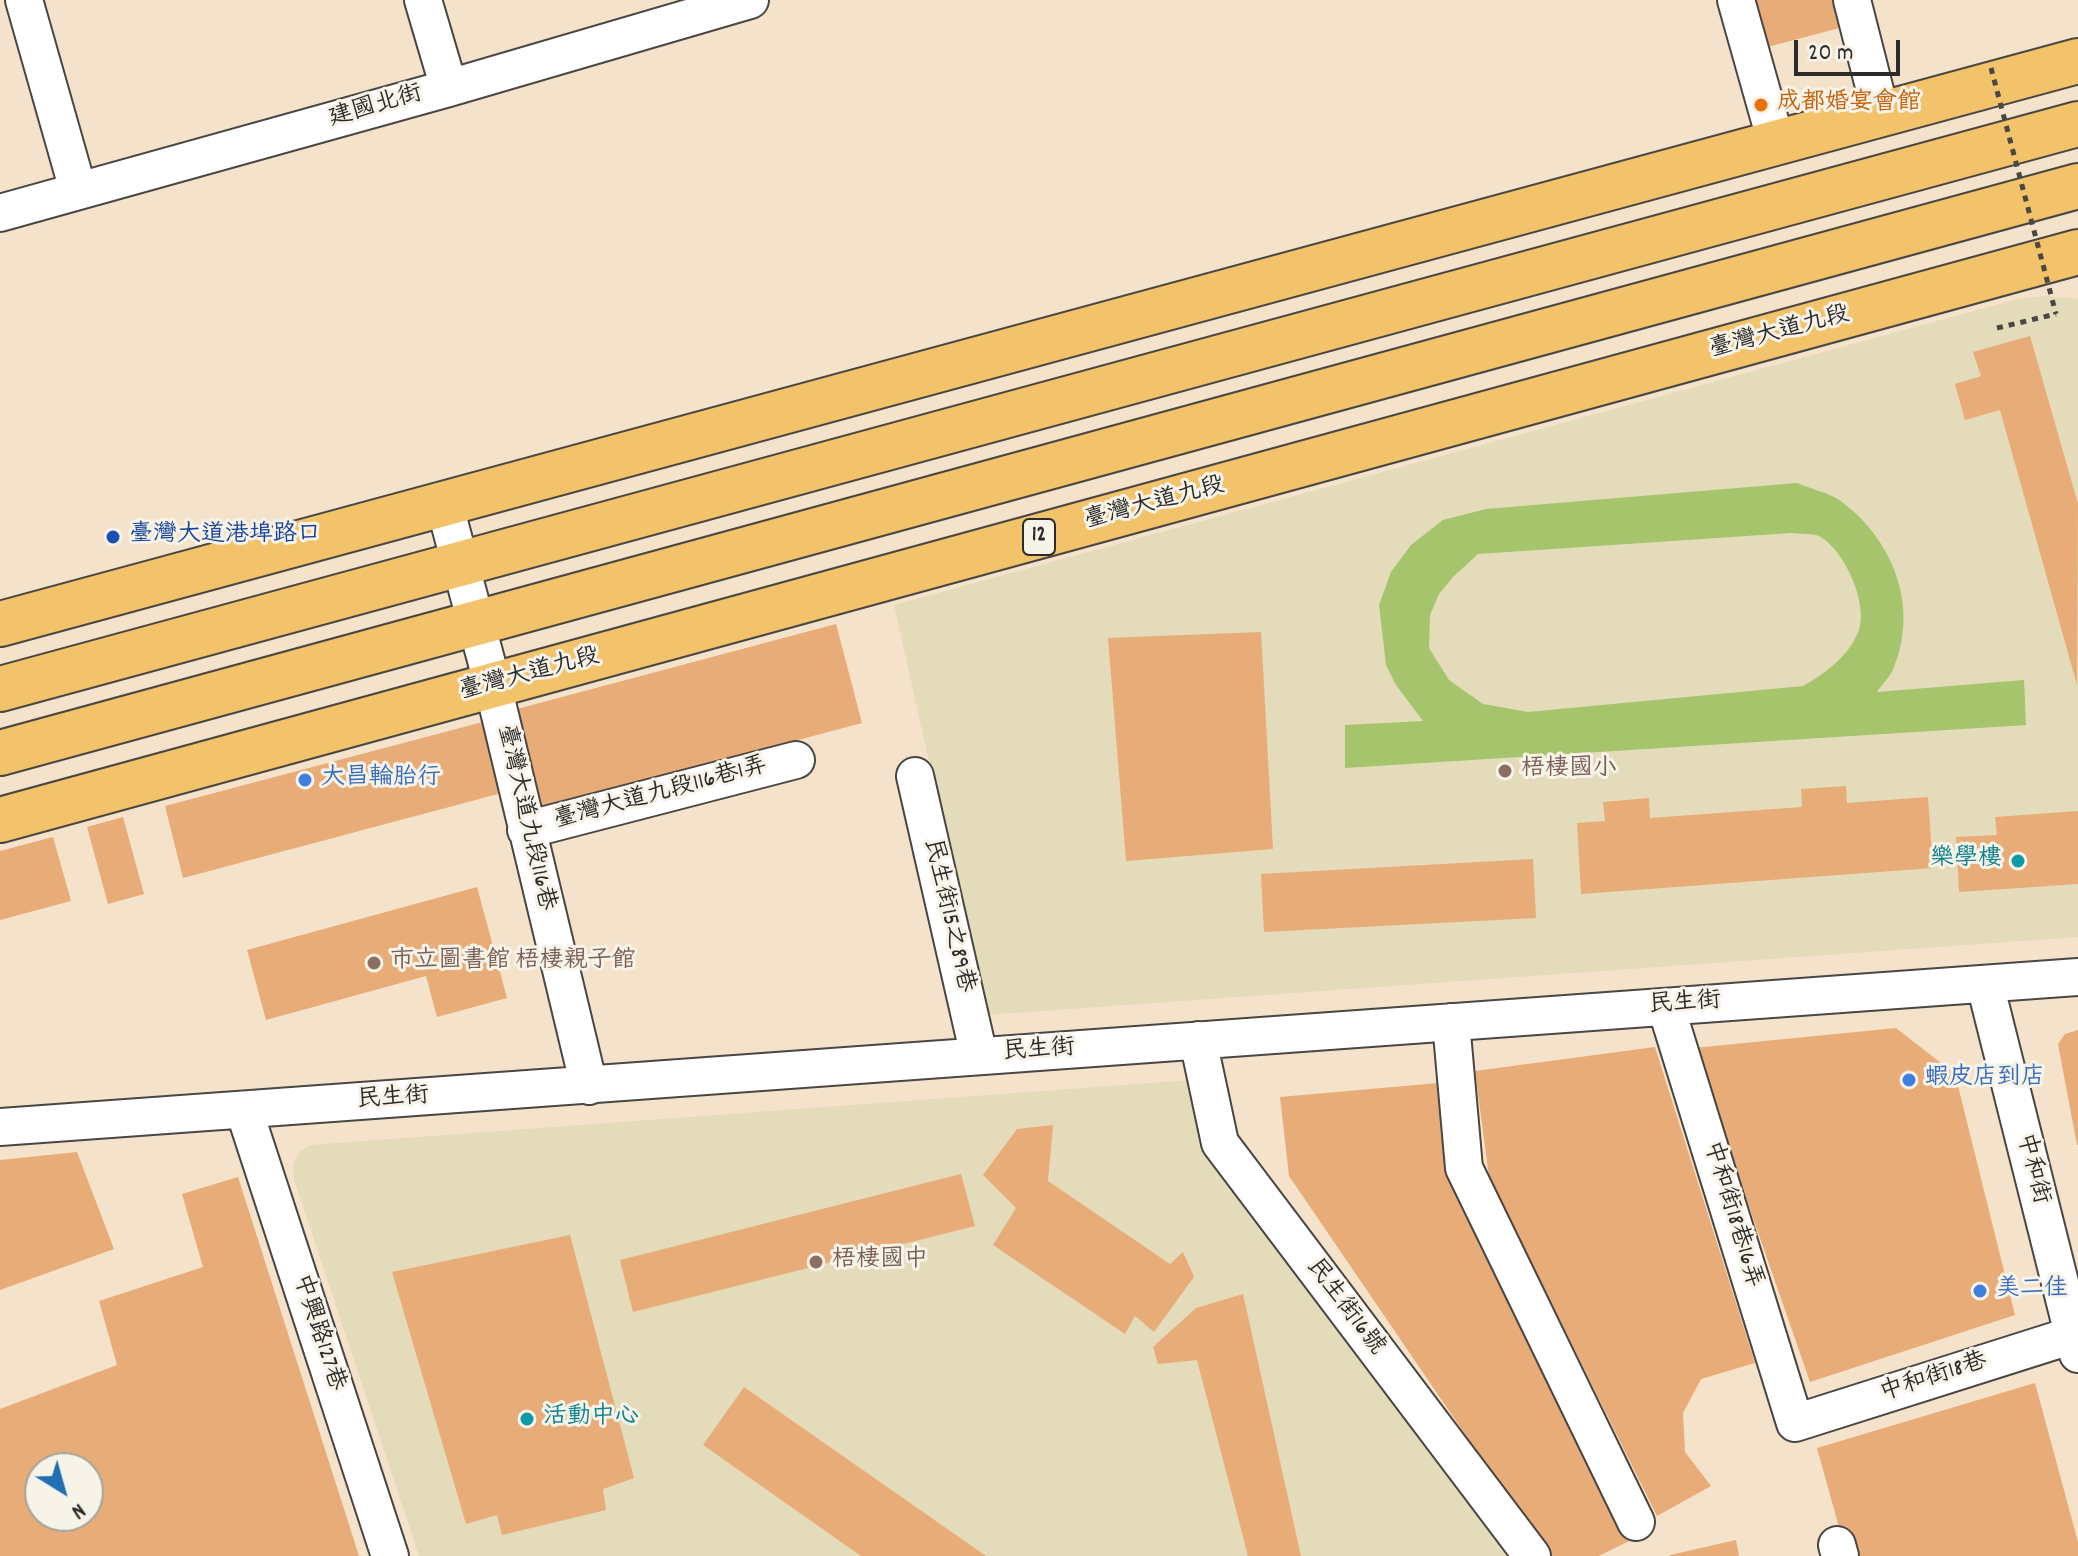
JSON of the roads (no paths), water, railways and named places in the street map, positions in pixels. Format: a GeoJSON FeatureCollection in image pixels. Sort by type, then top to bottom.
{"type":"FeatureCollection","features":[{"type":"Feature","properties":{"kind":"main road"},"geometry":{"type":"LineString","coordinates":[[0,624],[2078,61]]}},
{"type":"Feature","properties":{"kind":"main road"},"geometry":{"type":"LineString","coordinates":[[0,689],[2078,124]]}},
{"type":"Feature","properties":{"kind":"main road"},"geometry":{"type":"LineString","coordinates":[[0,753],[2078,186]]}},
{"type":"Feature","properties":{"kind":"main road","name":"臺灣大道九段"},"geometry":{"type":"LineString","coordinates":[[0,820],[2078,252]]}},
{"type":"Feature","properties":{"kind":"street"},"geometry":{"type":"LineString","coordinates":[[24,0],[78,190]]}},
{"type":"Feature","properties":{"kind":"street"},"geometry":{"type":"LineString","coordinates":[[423,0],[449,88]]}},
{"type":"Feature","properties":{"kind":"street","name":"建國北街"},"geometry":{"type":"LineString","coordinates":[[0,213],[449,88],[750,0]]}},
{"type":"Feature","properties":{"kind":"street"},"geometry":{"type":"LineString","coordinates":[[1736,0],[1776,142]]}},
{"type":"Feature","properties":{"kind":"street"},"geometry":{"type":"LineString","coordinates":[[1852,0],[1881,114]]}},
{"type":"Feature","properties":{"kind":"street","name":"臺灣大道九段116巷"},"geometry":{"type":"LineString","coordinates":[[444,503],[493,686],[589,1086]]}},
{"type":"Feature","properties":{"kind":"street","name":"臺灣大道九段116巷1弄"},"geometry":{"type":"LineString","coordinates":[[526,830],[796,760]]}},
{"type":"Feature","properties":{"kind":"street","name":"民生街15之89巷"},"geometry":{"type":"LineString","coordinates":[[915,776],[979,1056]]}},
{"type":"Feature","properties":{"kind":"street","name":"民生街"},"geometry":{"type":"LineString","coordinates":[[0,1127],[2078,977]]}},
{"type":"Feature","properties":{"kind":"street","name":"中和街"},"geometry":{"type":"LineString","coordinates":[[1985,984],[2076,1344]]}},
{"type":"Feature","properties":{"kind":"street","name":"中和街18巷16弄"},"geometry":{"type":"LineString","coordinates":[[1666,1007],[1795,1423]]}},
{"type":"Feature","properties":{"kind":"street"},"geometry":{"type":"LineString","coordinates":[[1451,1022],[1464,1168],[1636,1522]]}},
{"type":"Feature","properties":{"kind":"street","name":"民生街16號"},"geometry":{"type":"LineString","coordinates":[[1198,1040],[1220,1143],[1532,1556]]}},
{"type":"Feature","properties":{"kind":"street","name":"中興路127巷"},"geometry":{"type":"LineString","coordinates":[[244,1110],[390,1556]]}},
{"type":"Feature","properties":{"kind":"street","name":"中和街18巷"},"geometry":{"type":"LineString","coordinates":[[1795,1423],[2076,1344]]}},
{"type":"Feature","properties":{"kind":"place","name":"成都婚宴會館"},"geometry":{"type":"Point","coordinates":[1761,105]}},
{"type":"Feature","properties":{"kind":"place","name":"臺灣大道港埠路口"},"geometry":{"type":"Point","coordinates":[113,537]}},
{"type":"Feature","properties":{"kind":"place","name":"梧棲國小"},"geometry":{"type":"Point","coordinates":[1505,771]}},
{"type":"Feature","properties":{"kind":"place","name":"大昌輪胎行"},"geometry":{"type":"Point","coordinates":[305,780]}},
{"type":"Feature","properties":{"kind":"place","name":"樂學樓"},"geometry":{"type":"Point","coordinates":[2018,861]}},
{"type":"Feature","properties":{"kind":"place","name":"市立圖書館 梧棲親子館"},"geometry":{"type":"Point","coordinates":[374,963]}},
{"type":"Feature","properties":{"kind":"place","name":"蝦皮店到店"},"geometry":{"type":"Point","coordinates":[1909,1080]}},
{"type":"Feature","properties":{"kind":"place","name":"梧棲國中"},"geometry":{"type":"Point","coordinates":[816,1262]}},
{"type":"Feature","properties":{"kind":"place","name":"美二佳"},"geometry":{"type":"Point","coordinates":[1980,1291]}},
{"type":"Feature","properties":{"kind":"place","name":"活動中心"},"geometry":{"type":"Point","coordinates":[527,1419]}}]}
